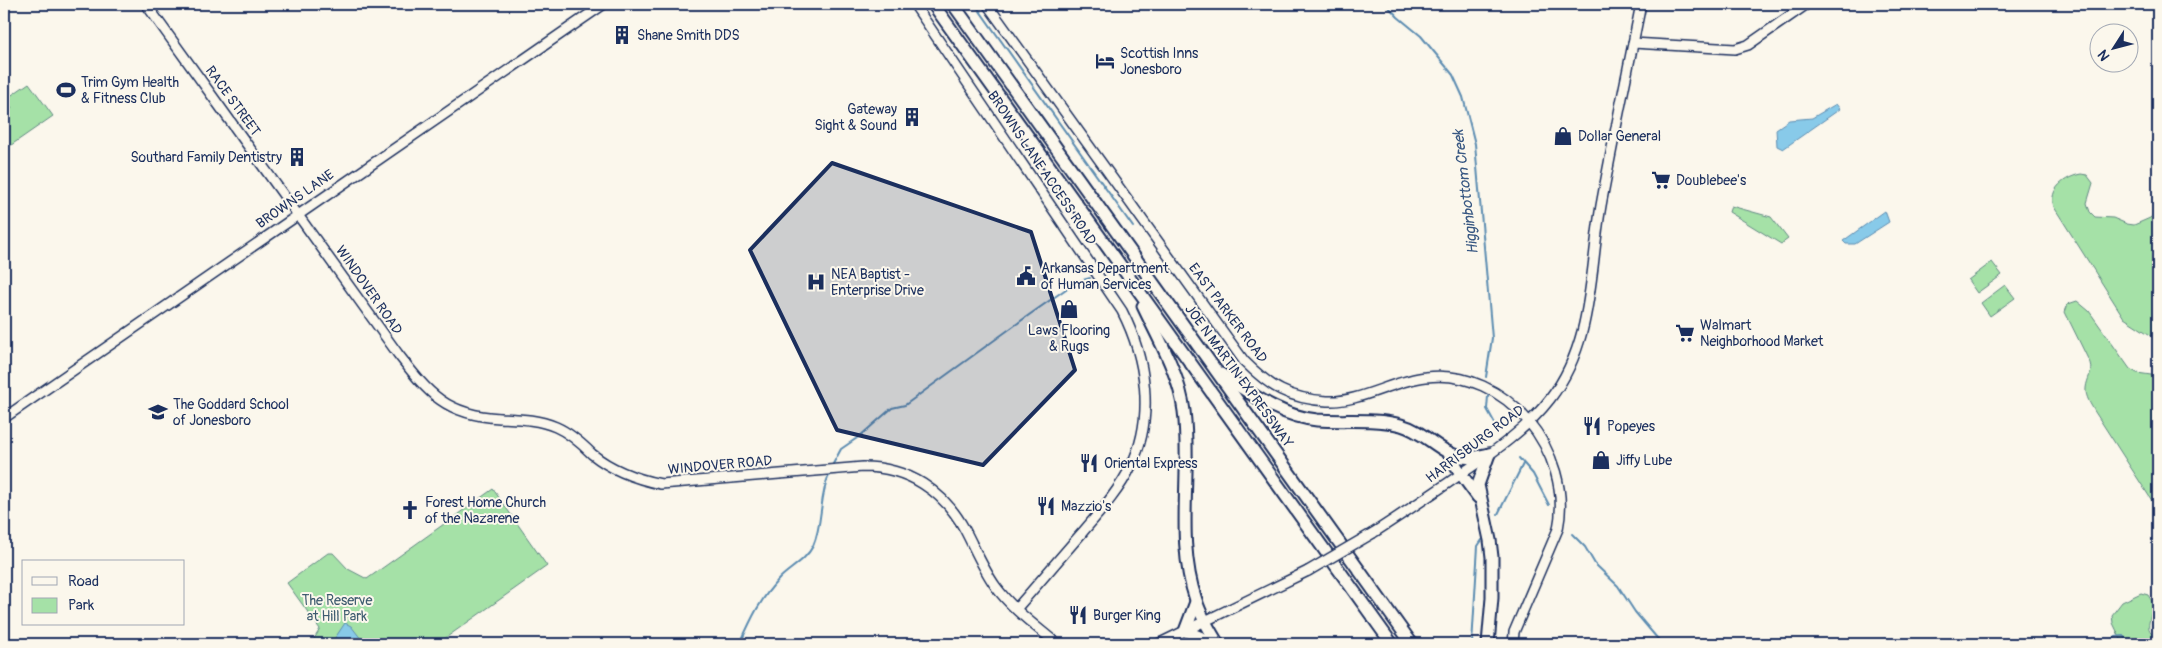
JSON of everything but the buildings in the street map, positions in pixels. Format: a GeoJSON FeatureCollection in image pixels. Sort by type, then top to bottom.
{"type":"FeatureCollection","features":[{"type":"Feature","properties":{"kind":"highway"},"geometry":{"type":"LineString","coordinates":[[933,4],[1392,644]]}},
{"type":"Feature","properties":{"kind":"highway","name":"JOE N MARTIN EXPRESSWAY"},"geometry":{"type":"LineString","coordinates":[[953,4],[1412,644]]}},
{"type":"Feature","properties":{"kind":"highway"},"geometry":{"type":"LineString","coordinates":[[1130,278],[1168,357],[1181,394],[1186,441],[1185,534],[1190,580],[1196,602],[1217,644]]}},
{"type":"Feature","properties":{"kind":"highway"},"geometry":{"type":"LineString","coordinates":[[1216,370],[1265,404],[1292,415],[1316,420],[1378,422],[1401,425],[1424,435],[1452,456],[1461,474],[1474,489],[1480,501]]}},
{"type":"Feature","properties":{"kind":"highway"},"geometry":{"type":"LineString","coordinates":[[1447,451],[1463,458],[1489,454],[1478,486],[1492,557],[1492,591],[1488,644]]}},
{"type":"Feature","properties":{"kind":"highway"},"geometry":{"type":"LineString","coordinates":[[1196,602],[1185,631],[1217,644]]}},
{"type":"Feature","properties":{"kind":"street","name":"RACE STREET"},"geometry":{"type":"LineString","coordinates":[[146,4],[298,214]]}},
{"type":"Feature","properties":{"kind":"street","name":"BROWNS LANE"},"geometry":{"type":"LineString","coordinates":[[4,418],[604,4]]}},
{"type":"Feature","properties":{"kind":"street","name":"BROWNS LANE ACCESS ROAD"},"geometry":{"type":"LineString","coordinates":[[914,4],[1122,311],[1140,354],[1145,383],[1143,429],[1138,449],[1124,477],[1093,519],[1016,609]]}},
{"type":"Feature","properties":{"kind":"street","name":"EAST PARKER ROAD"},"geometry":{"type":"LineString","coordinates":[[987,4],[1244,361],[1262,379],[1283,392],[1302,399],[1330,402],[1426,377],[1445,376],[1463,378],[1484,386],[1503,398],[1530,422],[1541,438],[1558,476],[1561,503],[1560,520],[1558,529],[1514,632],[1513,644]]}},
{"type":"Feature","properties":{"kind":"street","name":"HARRISBURG ROAD"},"geometry":{"type":"LineString","coordinates":[[1158,644],[1308,570],[1373,533],[1489,454],[1530,422],[1551,398],[1564,378],[1579,346],[1585,326],[1601,202],[1641,4]]}},
{"type":"Feature","properties":{"kind":"street"},"geometry":{"type":"LineString","coordinates":[[1633,43],[1735,49],[1748,45],[1807,4]]}},
{"type":"Feature","properties":{"kind":"street","name":"WINDOVER ROAD"},"geometry":{"type":"LineString","coordinates":[[298,214],[421,385],[448,405],[474,415],[520,418],[546,423],[576,438],[612,468],[638,479],[662,484],[863,467],[884,468],[901,472],[926,485],[946,503],[964,529],[986,572],[1016,609],[1057,644]]}},
{"type":"Feature","properties":{"kind":"highlighted area"},"geometry":{"type":"Polygon","coordinates":[[[832,163],[1031,232],[1075,370],[983,465],[837,430],[750,250],[832,163]]]}},
{"type":"Feature","properties":{"kind":"green space"},"geometry":{"type":"Polygon","coordinates":[[[29,83],[53,116],[4,150],[4,114],[12,108],[6,99],[29,83]]]}},
{"type":"Feature","properties":{"kind":"green space"},"geometry":{"type":"Polygon","coordinates":[[[2081,174],[2087,175],[2093,183],[2087,203],[2090,212],[2095,217],[2113,218],[2134,225],[2150,218],[2158,211],[2158,340],[2124,318],[2054,207],[2053,195],[2059,185],[2069,178],[2081,174]]]}},
{"type":"Feature","properties":{"kind":"green space"},"geometry":{"type":"Polygon","coordinates":[[[1731,206],[1771,217],[1788,239],[1781,244],[1729,212],[1731,206]]]}},
{"type":"Feature","properties":{"kind":"green space"},"geometry":{"type":"Polygon","coordinates":[[[1992,262],[2002,275],[1977,293],[1968,280],[1992,262]]]}},
{"type":"Feature","properties":{"kind":"green space"},"geometry":{"type":"Polygon","coordinates":[[[2005,285],[2015,298],[1990,316],[1981,303],[2005,285]]]}},
{"type":"Feature","properties":{"kind":"green space"},"geometry":{"type":"Polygon","coordinates":[[[2077,301],[2089,311],[2130,369],[2137,373],[2158,376],[2158,510],[2087,397],[2086,388],[2091,367],[2090,363],[2065,312],[2068,304],[2077,301]]]}},
{"type":"Feature","properties":{"kind":"green space","name":"The Reserve at Hill Park"},"geometry":{"type":"Polygon","coordinates":[[[493,489],[547,566],[437,644],[311,644],[320,629],[287,583],[328,553],[333,553],[348,569],[367,579],[493,489]]]}},
{"type":"Feature","properties":{"kind":"green space"},"geometry":{"type":"Polygon","coordinates":[[[2141,593],[2148,595],[2153,603],[2149,627],[2153,634],[2158,636],[2158,644],[2123,644],[2113,623],[2112,615],[2122,602],[2141,593]]]}},
{"type":"Feature","properties":{"kind":"water"},"geometry":{"type":"Polygon","coordinates":[[[1836,104],[1840,109],[1783,149],[1777,146],[1776,129],[1789,120],[1812,118],[1836,104]]]}},
{"type":"Feature","properties":{"kind":"water"},"geometry":{"type":"Polygon","coordinates":[[[1885,211],[1889,222],[1855,244],[1846,244],[1843,241],[1885,211]]]}},
{"type":"Feature","properties":{"kind":"water"},"geometry":{"type":"Polygon","coordinates":[[[345,623],[351,626],[365,644],[331,644],[345,623]]]}},
{"type":"Feature","properties":{"kind":"waterway"},"geometry":{"type":"LineString","coordinates":[[975,4],[1133,227]]}},
{"type":"Feature","properties":{"kind":"waterway","name":"Higginbottom Creek"},"geometry":{"type":"LineString","coordinates":[[1386,4],[1421,36],[1453,75],[1463,97],[1475,144],[1492,338],[1486,377]]}},
{"type":"Feature","properties":{"kind":"waterway"},"geometry":{"type":"LineString","coordinates":[[833,464],[841,449],[860,436],[892,408],[905,405],[1076,282],[1090,278]]}},
{"type":"Feature","properties":{"kind":"waterway","name":"Higginbottom Creek"},"geometry":{"type":"LineString","coordinates":[[1488,396],[1487,409],[1498,429]]}},
{"type":"Feature","properties":{"kind":"waterway"},"geometry":{"type":"LineString","coordinates":[[1519,458],[1533,474],[1549,505]]}},
{"type":"Feature","properties":{"kind":"waterway","name":"Higginbottom Creek"},"geometry":{"type":"LineString","coordinates":[[1498,514],[1523,464]]}},
{"type":"Feature","properties":{"kind":"waterway"},"geometry":{"type":"LineString","coordinates":[[740,644],[761,602],[780,578],[798,564],[813,546],[829,475]]}},
{"type":"Feature","properties":{"kind":"waterway"},"geometry":{"type":"LineString","coordinates":[[1572,534],[1585,547],[1595,564],[1618,586],[1635,612],[1662,644]]}},
{"type":"Feature","properties":{"kind":"waterway","name":"Higginbottom Creek"},"geometry":{"type":"LineString","coordinates":[[1472,644],[1478,546],[1482,540]]}},
{"type":"Feature","properties":{"kind":"waterway"},"geometry":{"type":"LineString","coordinates":[[2106,644],[2116,637],[2123,636],[2131,644]]}},
{"type":"Feature","properties":{"kind":"place","name":"Shane Smith DDS"},"geometry":{"type":"Point","coordinates":[622,35]}},
{"type":"Feature","properties":{"kind":"place","name":"Scottish Inns Jonesboro"},"geometry":{"type":"Point","coordinates":[1105,61]}},
{"type":"Feature","properties":{"kind":"place","name":"Trim Gym Health & Fitness Club"},"geometry":{"type":"Point","coordinates":[66,90]}},
{"type":"Feature","properties":{"kind":"place","name":"Gateway Sight & Sound"},"geometry":{"type":"Point","coordinates":[912,117]}},
{"type":"Feature","properties":{"kind":"place","name":"Dollar General"},"geometry":{"type":"Point","coordinates":[1563,136]}},
{"type":"Feature","properties":{"kind":"place","name":"Southard Family Dentistry"},"geometry":{"type":"Point","coordinates":[297,157]}},
{"type":"Feature","properties":{"kind":"place","name":"Doublebee's"},"geometry":{"type":"Point","coordinates":[1661,180]}},
{"type":"Feature","properties":{"kind":"place","name":"Arkansas Department of Human Services"},"geometry":{"type":"Point","coordinates":[1026,276]}},
{"type":"Feature","properties":{"kind":"place","name":"NEA Baptist - Enterprise Drive"},"geometry":{"type":"Point","coordinates":[816,282]}},
{"type":"Feature","properties":{"kind":"place","name":"Laws Flooring & Rugs"},"geometry":{"type":"Point","coordinates":[1069,309]}},
{"type":"Feature","properties":{"kind":"place","name":"Walmart Neighborhood Market"},"geometry":{"type":"Point","coordinates":[1685,333]}},
{"type":"Feature","properties":{"kind":"place","name":"The Goddard School of Jonesboro"},"geometry":{"type":"Point","coordinates":[158,412]}},
{"type":"Feature","properties":{"kind":"place","name":"Popeyes"},"geometry":{"type":"Point","coordinates":[1592,426]}},
{"type":"Feature","properties":{"kind":"place","name":"Jiffy Lube"},"geometry":{"type":"Point","coordinates":[1601,460]}},
{"type":"Feature","properties":{"kind":"place","name":"Oriental Express"},"geometry":{"type":"Point","coordinates":[1089,463]}},
{"type":"Feature","properties":{"kind":"place","name":"Mazzio's"},"geometry":{"type":"Point","coordinates":[1046,506]}},
{"type":"Feature","properties":{"kind":"place","name":"Forest Home Church of the Nazarene"},"geometry":{"type":"Point","coordinates":[410,510]}},
{"type":"Feature","properties":{"kind":"place","name":"Burger King"},"geometry":{"type":"Point","coordinates":[1078,615]}}]}
